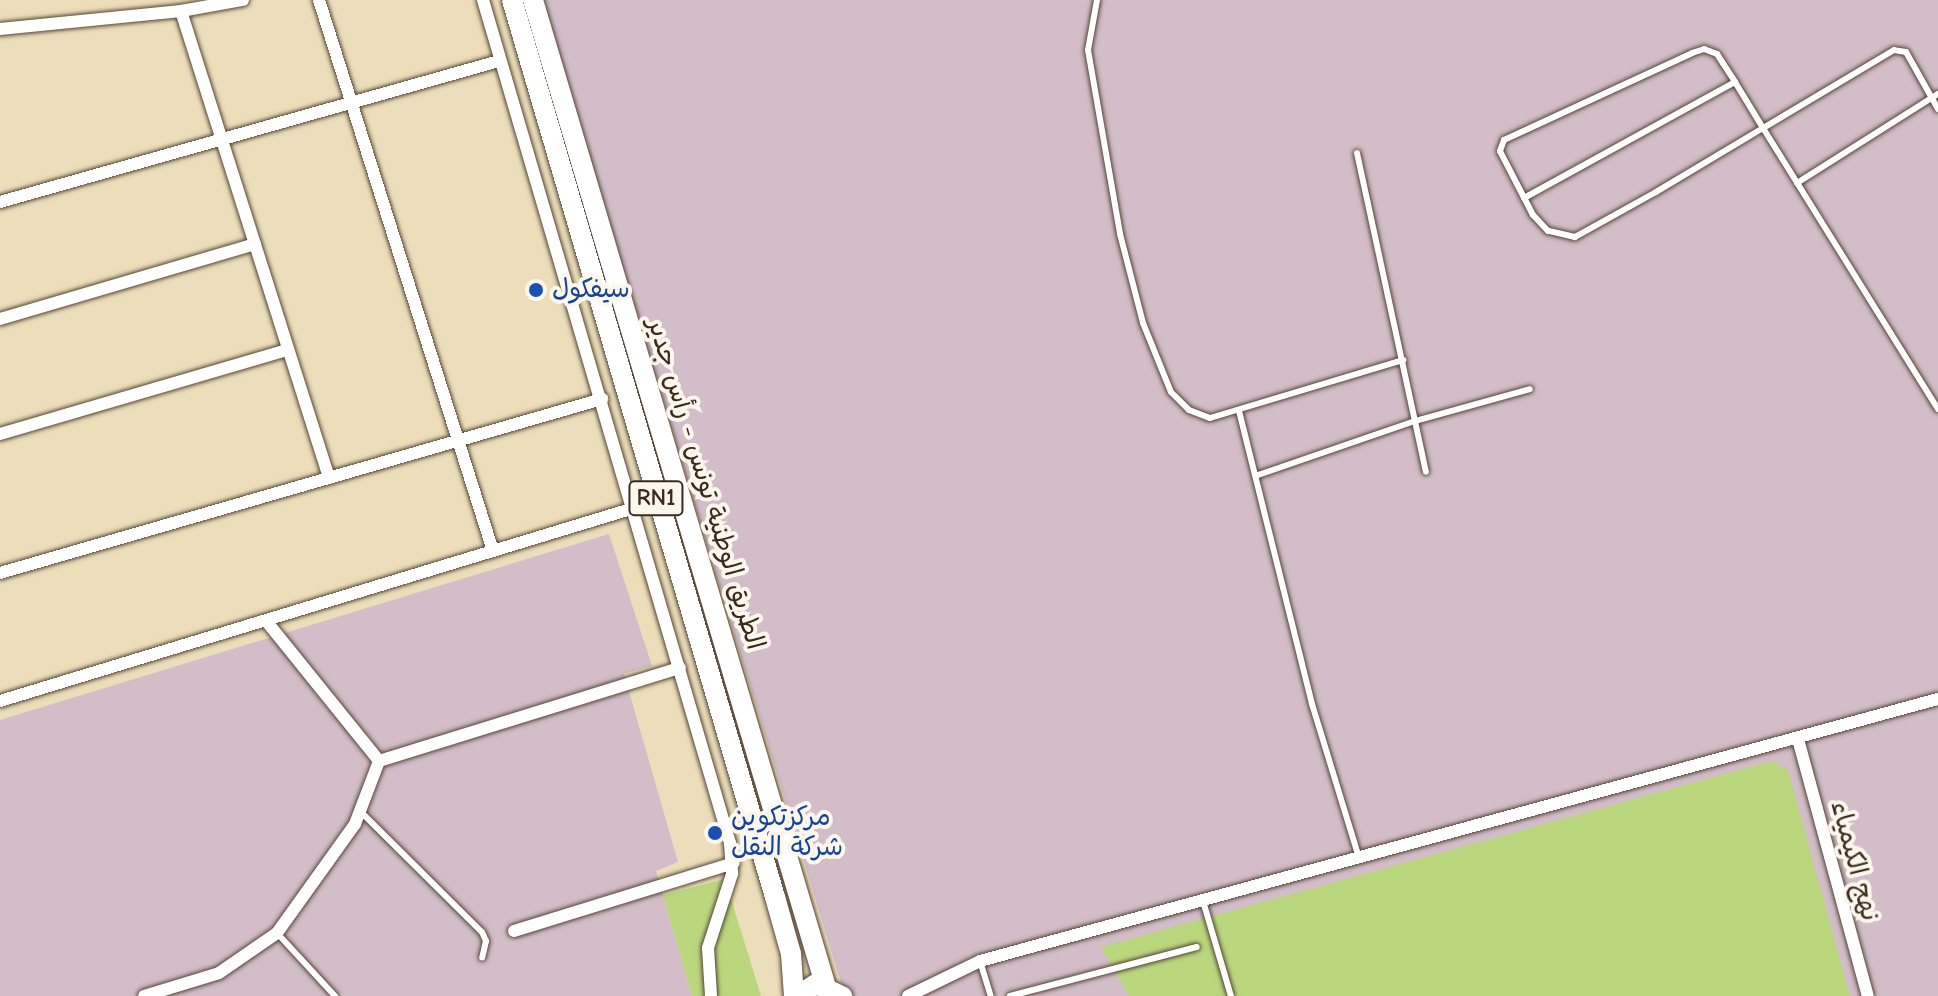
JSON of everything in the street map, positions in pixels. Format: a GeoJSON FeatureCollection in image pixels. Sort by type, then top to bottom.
{"type":"FeatureCollection","features":[{"type":"Feature","properties":{"kind":"main road","name":"الطريق الوطنية تونس - رأس جدير"},"geometry":{"type":"LineString","coordinates":[[512,0],[775,897],[791,954],[796,996]]}},
{"type":"Feature","properties":{"kind":"main road","name":"الطريق الوطنية تونس - رأس جدير"},"geometry":{"type":"LineString","coordinates":[[533,0],[834,990]]}},
{"type":"Feature","properties":{"kind":"main road","name":"RN1"},"geometry":{"type":"LineString","coordinates":[[796,996],[807,987],[834,990]]}},
{"type":"Feature","properties":{"kind":"street"},"geometry":{"type":"LineString","coordinates":[[0,29],[181,11],[243,0]]}},
{"type":"Feature","properties":{"kind":"street"},"geometry":{"type":"LineString","coordinates":[[319,0],[356,105],[493,551]]}},
{"type":"Feature","properties":{"kind":"street"},"geometry":{"type":"LineString","coordinates":[[483,0],[634,508],[734,863],[708,948],[711,996]]}},
{"type":"Feature","properties":{"kind":"street"},"geometry":{"type":"LineString","coordinates":[[181,11],[329,478]]}},
{"type":"Feature","properties":{"kind":"street"},"geometry":{"type":"LineString","coordinates":[[0,202],[356,105],[499,61]]}},
{"type":"Feature","properties":{"kind":"street"},"geometry":{"type":"LineString","coordinates":[[0,319],[255,244]]}},
{"type":"Feature","properties":{"kind":"street"},"geometry":{"type":"LineString","coordinates":[[0,434],[287,350]]}},
{"type":"Feature","properties":{"kind":"street"},"geometry":{"type":"LineString","coordinates":[[0,573],[602,399]]}},
{"type":"Feature","properties":{"kind":"street"},"geometry":{"type":"LineString","coordinates":[[0,701],[634,508]]}},
{"type":"Feature","properties":{"kind":"street"},"geometry":{"type":"LineString","coordinates":[[267,622],[379,761]]}},
{"type":"Feature","properties":{"kind":"street"},"geometry":{"type":"LineString","coordinates":[[379,761],[680,668]]}},
{"type":"Feature","properties":{"kind":"street"},"geometry":{"type":"LineString","coordinates":[[908,996],[980,961],[1203,901],[1358,854],[1798,739],[1938,699]]}},
{"type":"Feature","properties":{"kind":"street","name":"نهج الكيمياء"},"geometry":{"type":"LineString","coordinates":[[1798,739],[1868,996]]}},
{"type":"Feature","properties":{"kind":"street"},"geometry":{"type":"LineString","coordinates":[[144,996],[219,973],[277,933],[361,812],[379,761]]}},
{"type":"Feature","properties":{"kind":"street"},"geometry":{"type":"LineString","coordinates":[[514,931],[734,863]]}},
{"type":"Feature","properties":{"kind":"lane"},"geometry":{"type":"LineString","coordinates":[[1097,0],[1088,50],[1120,234],[1143,323],[1171,392],[1189,410],[1210,418],[1239,411],[1288,390],[1403,360]]}},
{"type":"Feature","properties":{"kind":"lane"},"geometry":{"type":"LineString","coordinates":[[1938,109],[1899,49],[1763,128],[1575,237],[1548,231],[1524,198],[1500,151],[1504,140],[1704,49],[1717,54],[1735,82],[1763,128],[1797,183],[1938,409]]}},
{"type":"Feature","properties":{"kind":"lane"},"geometry":{"type":"LineString","coordinates":[[1524,198],[1735,82]]}},
{"type":"Feature","properties":{"kind":"lane"},"geometry":{"type":"LineString","coordinates":[[1797,183],[1938,94]]}},
{"type":"Feature","properties":{"kind":"lane"},"geometry":{"type":"LineString","coordinates":[[1357,153],[1426,472]]}},
{"type":"Feature","properties":{"kind":"lane"},"geometry":{"type":"LineString","coordinates":[[1258,475],[1415,421],[1530,389]]}},
{"type":"Feature","properties":{"kind":"lane"},"geometry":{"type":"LineString","coordinates":[[1239,411],[1258,475],[1312,704],[1358,854]]}},
{"type":"Feature","properties":{"kind":"lane"},"geometry":{"type":"LineString","coordinates":[[361,812],[482,932],[486,941],[482,958]]}},
{"type":"Feature","properties":{"kind":"lane"},"geometry":{"type":"LineString","coordinates":[[1203,901],[1231,996]]}},
{"type":"Feature","properties":{"kind":"lane"},"geometry":{"type":"LineString","coordinates":[[277,933],[335,996]]}},
{"type":"Feature","properties":{"kind":"lane"},"geometry":{"type":"LineString","coordinates":[[1010,996],[1197,947]]}},
{"type":"Feature","properties":{"kind":"lane"},"geometry":{"type":"LineString","coordinates":[[980,961],[991,996]]}},
{"type":"Feature","properties":{"kind":"shaded area"},"geometry":{"type":"Polygon","coordinates":[[[541,0],[1938,0],[1938,996],[845,996],[541,0]]]}},
{"type":"Feature","properties":{"kind":"shaded area"},"geometry":{"type":"Polygon","coordinates":[[[609,534],[652,666],[624,674],[678,862],[656,871],[692,996],[0,996],[0,720],[609,534]]]}},
{"type":"Feature","properties":{"kind":"green space"},"geometry":{"type":"Polygon","coordinates":[[[1772,761],[1788,770],[1850,996],[1129,996],[1101,947],[1772,761]]]}},
{"type":"Feature","properties":{"kind":"green space"},"geometry":{"type":"Polygon","coordinates":[[[725,879],[761,996],[692,996],[663,895],[725,879]]]}},
{"type":"Feature","properties":{"kind":"place","name":"سيفكول"},"geometry":{"type":"Point","coordinates":[536,290]}},
{"type":"Feature","properties":{"kind":"place","name":"مركزتكوين شركة النقل"},"geometry":{"type":"Point","coordinates":[715,833]}}]}
